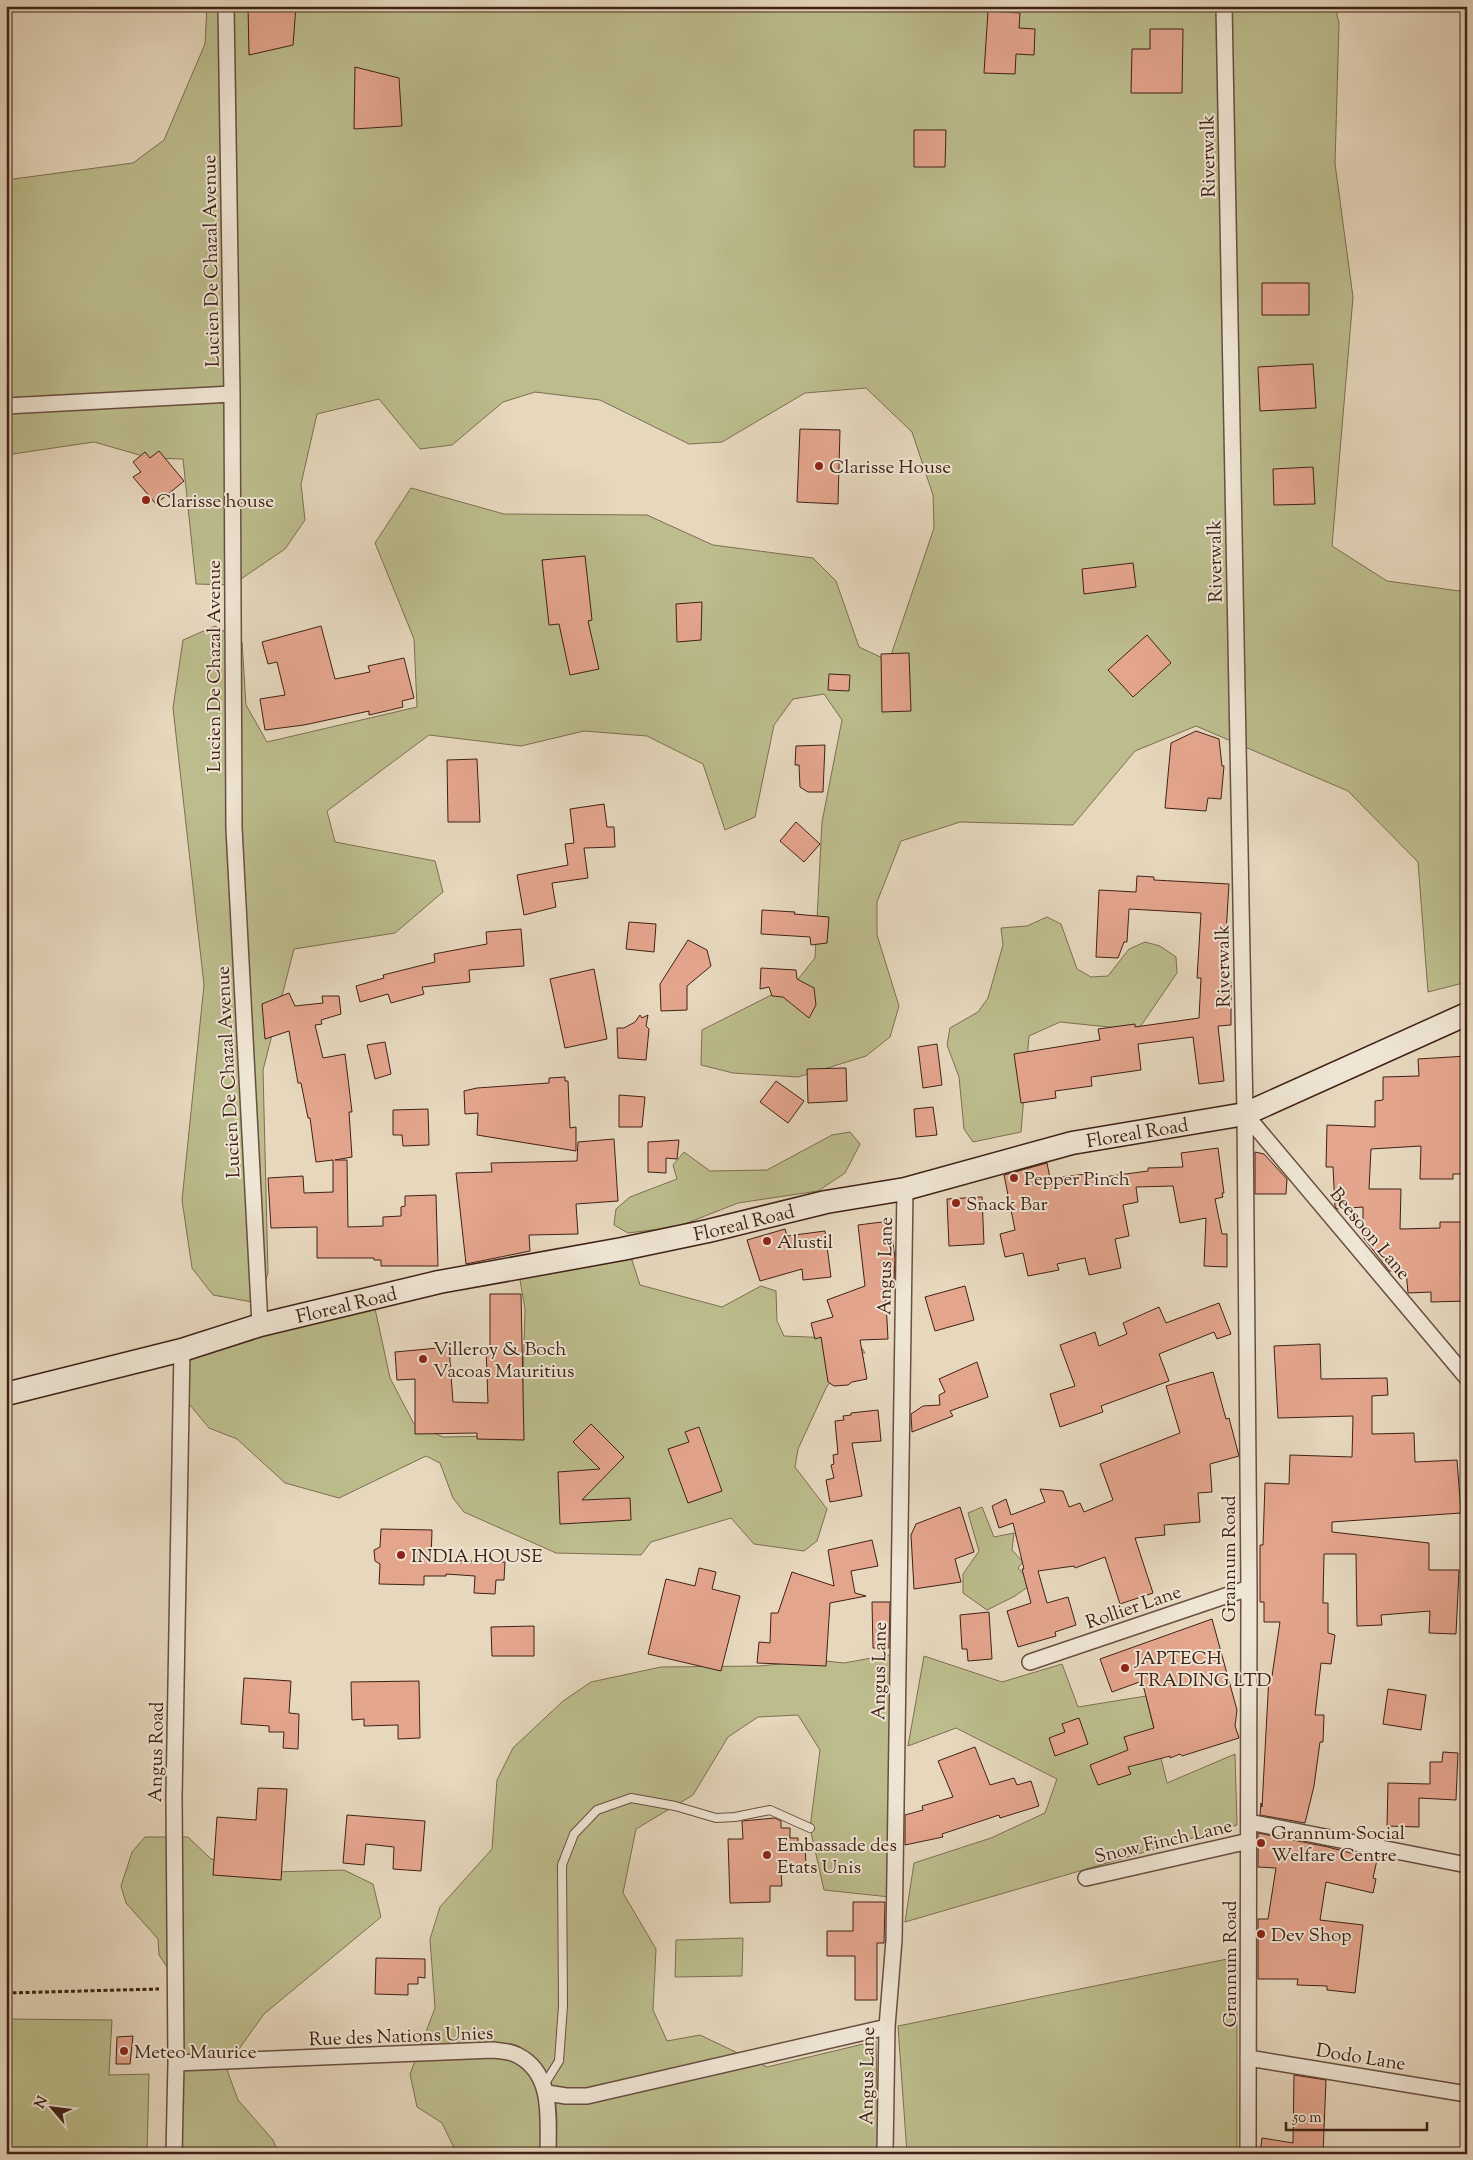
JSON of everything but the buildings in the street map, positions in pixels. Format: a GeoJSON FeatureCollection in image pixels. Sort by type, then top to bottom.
{"type":"FeatureCollection","features":[{"type":"Feature","properties":{"kind":"main road","name":"Floreal Road"},"geometry":{"type":"LineString","coordinates":[[10,1391],[182,1350],[260,1325],[439,1282],[622,1249],[708,1231],[826,1202],[905,1188],[1072,1143],[1245,1114],[1467,1014]]}},
{"type":"Feature","properties":{"kind":"street","name":"Lucien De Chazal Avenue"},"geometry":{"type":"LineString","coordinates":[[226,6],[232,394],[234,828],[260,1325]]}},
{"type":"Feature","properties":{"kind":"street","name":"Riverwalk"},"geometry":{"type":"LineString","coordinates":[[1224,6],[1245,1114]]}},
{"type":"Feature","properties":{"kind":"street"},"geometry":{"type":"LineString","coordinates":[[6,406],[232,394]]}},
{"type":"Feature","properties":{"kind":"street","name":"Beesoon Lane"},"geometry":{"type":"LineString","coordinates":[[1245,1114],[1467,1378]]}},
{"type":"Feature","properties":{"kind":"street","name":"Grannum Road"},"geometry":{"type":"LineString","coordinates":[[1245,1114],[1249,1588],[1248,2154]]}},
{"type":"Feature","properties":{"kind":"street","name":"Angus Lane"},"geometry":{"type":"LineString","coordinates":[[885,2154],[887,2027],[894,1940],[905,1188]]}},
{"type":"Feature","properties":{"kind":"street","name":"Angus Road"},"geometry":{"type":"LineString","coordinates":[[174,2154],[176,2063],[174,1797],[182,1350]]}},
{"type":"Feature","properties":{"kind":"street","name":"Rollier Lane"},"geometry":{"type":"LineString","coordinates":[[1030,1662],[1249,1588]]}},
{"type":"Feature","properties":{"kind":"street"},"geometry":{"type":"LineString","coordinates":[[1249,1822],[1467,1865]]}},
{"type":"Feature","properties":{"kind":"street","name":"Snow Finch Lane"},"geometry":{"type":"LineString","coordinates":[[1086,1878],[1249,1841]]}},
{"type":"Feature","properties":{"kind":"street"},"geometry":{"type":"LineString","coordinates":[[548,2154],[545,2089],[566,2096],[587,2096],[887,2027]]}},
{"type":"Feature","properties":{"kind":"street","name":"Rue des Nations Unies"},"geometry":{"type":"LineString","coordinates":[[176,2063],[493,2050],[516,2054],[535,2069],[545,2089]]}},
{"type":"Feature","properties":{"kind":"street","name":"Dodo Lane"},"geometry":{"type":"LineString","coordinates":[[1248,2058],[1467,2094]]}},
{"type":"Feature","properties":{"kind":"lane"},"geometry":{"type":"LineString","coordinates":[[545,2089],[558,2060],[563,2006],[562,1864],[574,1834],[597,1810],[631,1798],[675,1806],[716,1818],[735,1817],[770,1810],[810,1828]]}},
{"type":"Feature","properties":{"kind":"path"},"geometry":{"type":"LineString","coordinates":[[6,1993],[175,1989]]}},
{"type":"Feature","properties":{"kind":"green space"},"geometry":{"type":"Polygon","coordinates":[[[207,6],[1335,6],[1339,23],[1335,164],[1353,297],[1332,546],[1387,581],[1467,592],[1467,982],[1428,992],[1418,862],[1348,791],[1196,726],[1135,751],[1073,825],[960,822],[901,841],[877,902],[877,935],[899,1006],[890,1037],[866,1056],[798,1077],[733,1073],[701,1065],[702,1030],[795,983],[815,958],[822,822],[842,720],[824,694],[793,699],[774,725],[755,817],[725,830],[703,764],[647,736],[584,731],[521,746],[429,735],[327,811],[335,842],[435,861],[443,892],[395,933],[294,949],[263,1070],[268,1273],[258,1303],[213,1295],[192,1268],[182,1200],[204,985],[173,708],[183,640],[215,626],[242,642],[246,705],[267,742],[417,707],[414,639],[375,543],[411,488],[504,514],[647,515],[713,545],[813,558],[836,581],[859,647],[889,661],[934,528],[933,495],[912,432],[866,388],[805,393],[722,442],[689,444],[600,400],[535,392],[503,402],[452,445],[420,449],[379,399],[317,414],[301,484],[305,520],[285,549],[232,585],[196,584],[183,459],[150,458],[94,442],[6,455],[6,180],[133,163],[164,140],[205,44],[207,6]]]}},
{"type":"Feature","properties":{"kind":"green space"},"geometry":{"type":"Polygon","coordinates":[[[1047,917],[1061,924],[1077,969],[1091,977],[1108,976],[1129,949],[1145,942],[1160,946],[1176,957],[1177,973],[1138,1030],[1060,1022],[1029,1036],[1021,1132],[973,1142],[964,1129],[959,1077],[947,1045],[950,1028],[978,1012],[988,998],[1003,945],[1001,928],[1027,926],[1047,917]]]}},
{"type":"Feature","properties":{"kind":"green space"},"geometry":{"type":"Polygon","coordinates":[[[850,1132],[860,1144],[845,1173],[818,1191],[738,1203],[677,1227],[628,1233],[614,1225],[616,1209],[630,1197],[677,1179],[673,1165],[684,1152],[710,1171],[767,1170],[832,1135],[850,1132]]]}},
{"type":"Feature","properties":{"kind":"green space"},"geometry":{"type":"Polygon","coordinates":[[[631,1257],[640,1285],[722,1307],[761,1286],[776,1291],[777,1321],[784,1336],[856,1339],[865,1353],[862,1353],[827,1386],[798,1449],[795,1467],[827,1509],[817,1541],[804,1551],[754,1544],[731,1518],[651,1542],[641,1555],[556,1553],[464,1512],[453,1498],[440,1463],[426,1456],[339,1498],[285,1483],[237,1439],[209,1428],[181,1394],[186,1359],[260,1325],[374,1304],[390,1378],[414,1424],[443,1437],[496,1436],[522,1415],[525,1309],[519,1274],[631,1257]]]}},
{"type":"Feature","properties":{"kind":"green space"},"geometry":{"type":"Polygon","coordinates":[[[982,1507],[994,1537],[1014,1533],[1012,1550],[1023,1562],[1018,1568],[1032,1584],[1015,1596],[987,1610],[963,1593],[963,1574],[979,1551],[968,1513],[982,1507]]]}},
{"type":"Feature","properties":{"kind":"green space"},"geometry":{"type":"Polygon","coordinates":[[[894,1654],[890,1897],[824,1890],[810,1828],[820,1750],[798,1715],[758,1717],[728,1737],[693,1795],[636,1829],[623,1893],[656,1949],[653,2010],[667,2041],[700,2035],[767,2067],[876,2041],[878,2154],[457,2154],[442,2123],[417,2107],[410,2074],[435,2008],[430,1939],[440,1907],[492,1849],[497,1780],[513,1748],[563,1701],[591,1682],[661,1667],[760,1666],[817,1660],[844,1663],[894,1654]]]}},
{"type":"Feature","properties":{"kind":"green space"},"geometry":{"type":"Polygon","coordinates":[[[924,1656],[1002,1682],[1062,1664],[1078,1707],[1146,1696],[1167,1783],[1235,1754],[1237,1825],[905,1922],[914,1863],[991,1838],[1045,1813],[1057,1779],[956,1728],[908,1746],[924,1656]]]}},
{"type":"Feature","properties":{"kind":"green space"},"geometry":{"type":"Polygon","coordinates":[[[145,1837],[188,1837],[211,1859],[273,1872],[344,1870],[373,1884],[381,1917],[264,2014],[226,2067],[238,2100],[273,2140],[279,2154],[184,2154],[177,2111],[179,1985],[159,1955],[158,1939],[126,1903],[121,1886],[132,1852],[145,1837]]]}},
{"type":"Feature","properties":{"kind":"green space"},"geometry":{"type":"Polygon","coordinates":[[[743,1938],[742,1976],[675,1977],[676,1940],[743,1938]]]}},
{"type":"Feature","properties":{"kind":"green space"},"geometry":{"type":"Polygon","coordinates":[[[1237,1957],[1237,2154],[907,2154],[898,2026],[1237,1957]]]}},
{"type":"Feature","properties":{"kind":"green space"},"geometry":{"type":"Polygon","coordinates":[[[6,2019],[112,2020],[109,2075],[149,2074],[147,2154],[6,2154],[6,2019]]]}},
{"type":"Feature","properties":{"kind":"place","name":"Clarisse House"},"geometry":{"type":"Point","coordinates":[819,466]}},
{"type":"Feature","properties":{"kind":"place","name":"Clarisse house"},"geometry":{"type":"Point","coordinates":[146,500]}},
{"type":"Feature","properties":{"kind":"place","name":"Pepper Pinch"},"geometry":{"type":"Point","coordinates":[1014,1178]}},
{"type":"Feature","properties":{"kind":"place","name":"Snack Bar"},"geometry":{"type":"Point","coordinates":[956,1203]}},
{"type":"Feature","properties":{"kind":"place","name":"Alustil"},"geometry":{"type":"Point","coordinates":[767,1241]}},
{"type":"Feature","properties":{"kind":"place","name":"Villeroy & Boch Vacoas Mauritius"},"geometry":{"type":"Point","coordinates":[423,1359]}},
{"type":"Feature","properties":{"kind":"place","name":"INDIA HOUSE"},"geometry":{"type":"Point","coordinates":[401,1555]}},
{"type":"Feature","properties":{"kind":"place","name":"JAPTECH TRADING LTD"},"geometry":{"type":"Point","coordinates":[1125,1668]}},
{"type":"Feature","properties":{"kind":"place","name":"Grannum Social Welfare Centre"},"geometry":{"type":"Point","coordinates":[1261,1843]}},
{"type":"Feature","properties":{"kind":"place","name":"Embassade des Etats Unis"},"geometry":{"type":"Point","coordinates":[767,1855]}},
{"type":"Feature","properties":{"kind":"place","name":"Dev Shop"},"geometry":{"type":"Point","coordinates":[1261,1934]}},
{"type":"Feature","properties":{"kind":"place","name":"Meteo Maurice"},"geometry":{"type":"Point","coordinates":[124,2051]}}]}
